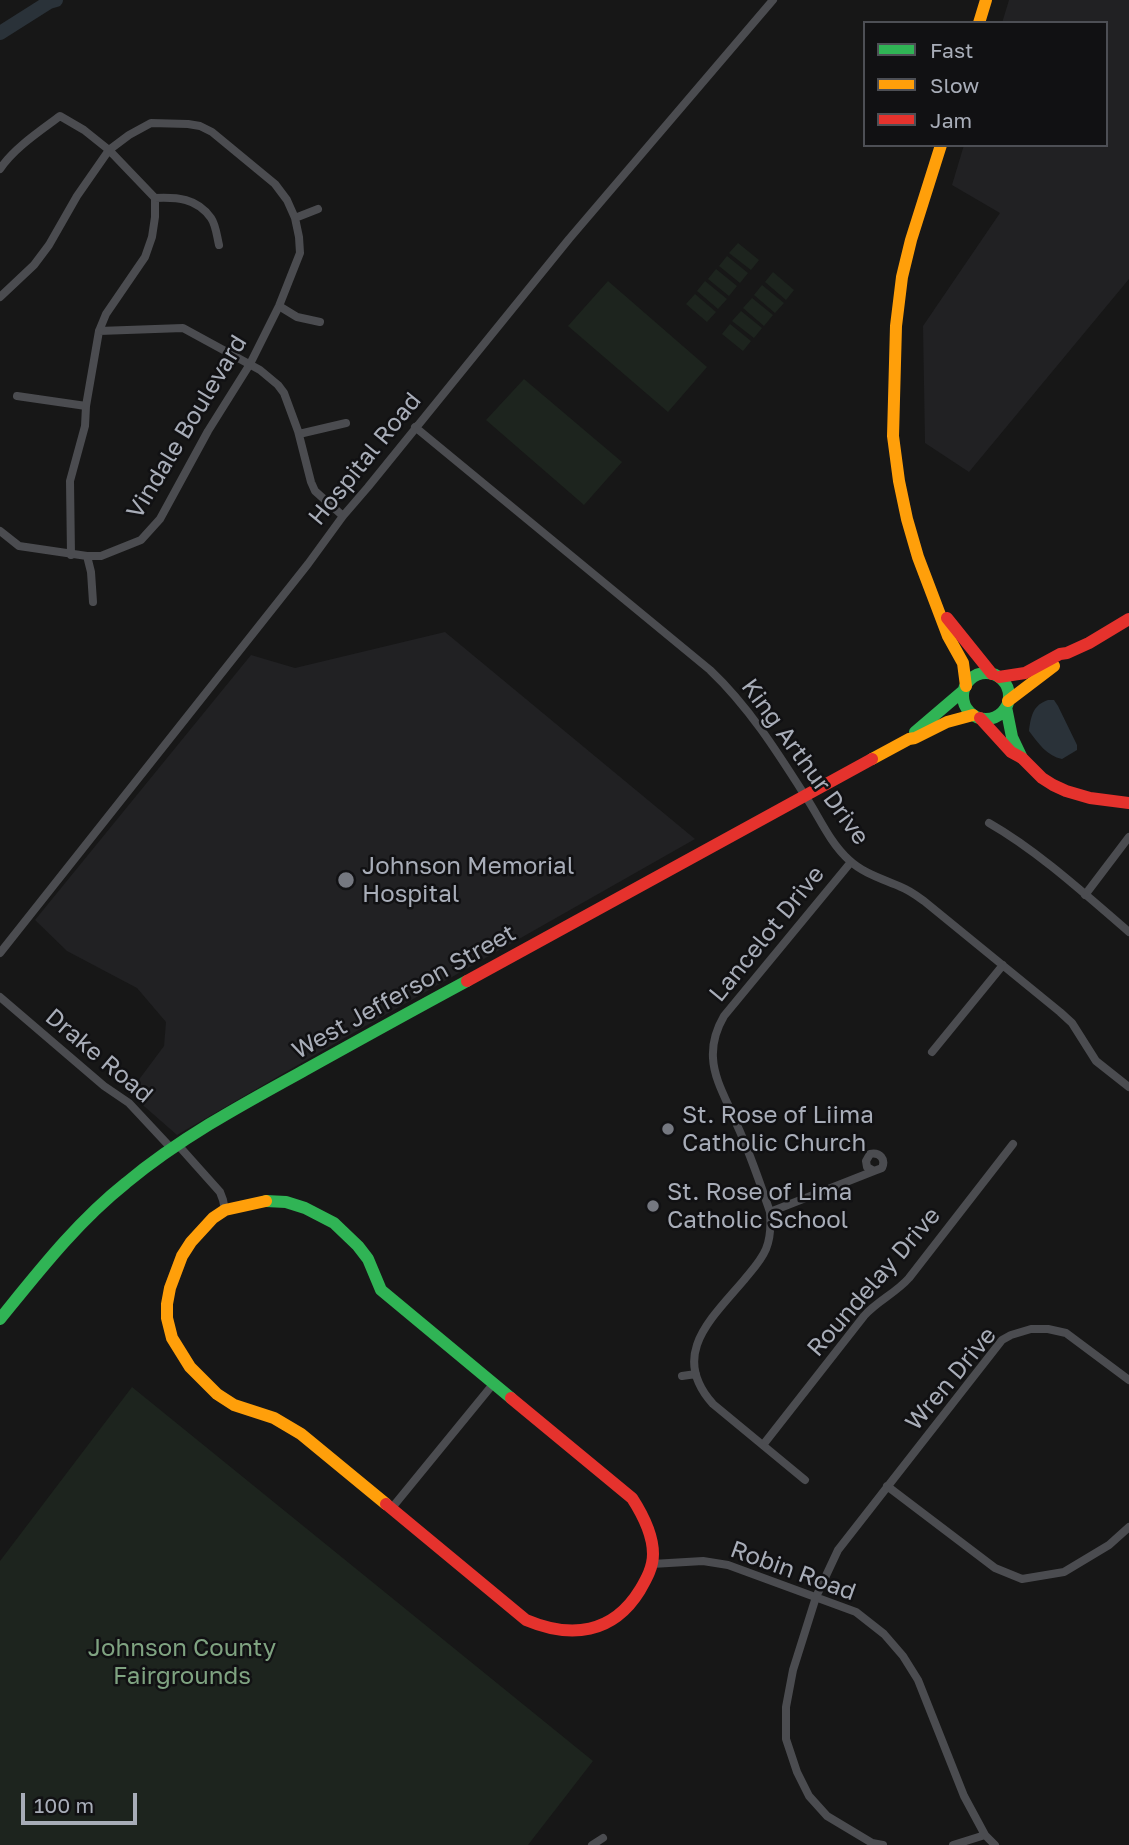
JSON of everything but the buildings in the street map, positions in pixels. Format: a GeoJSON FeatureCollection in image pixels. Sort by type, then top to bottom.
{"type":"FeatureCollection","features":[{"type":"Feature","properties":{"kind":"main road"},"geometry":{"type":"LineString","coordinates":[[980,21],[986,0]]}},
{"type":"Feature","properties":{"kind":"main road"},"geometry":{"type":"LineString","coordinates":[[941,147],[911,240],[902,277],[896,326],[893,429],[907,519],[918,557],[948,636],[963,663],[964,703],[1011,752],[1022,758],[1042,778],[1090,798],[1129,803]]}},
{"type":"Feature","properties":{"kind":"main road"},"geometry":{"type":"LineString","coordinates":[[938,606],[1007,688],[1012,737],[1022,758]]}},
{"type":"Feature","properties":{"kind":"main road"},"geometry":{"type":"LineString","coordinates":[[965,689],[973,677],[979,674],[1011,677],[1025,673],[1129,620]]}},
{"type":"Feature","properties":{"kind":"main road"},"geometry":{"type":"LineString","coordinates":[[976,717],[995,717],[1067,653]]}},
{"type":"Feature","properties":{"kind":"main road","name":"West Jefferson Street"},"geometry":{"type":"LineString","coordinates":[[0,1318],[30,1280],[86,1219],[124,1184],[174,1147],[257,1096],[909,739],[965,689]]}},
{"type":"Feature","properties":{"kind":"main road","name":"West Jefferson Street"},"geometry":{"type":"LineString","coordinates":[[909,739],[947,722],[976,717]]}},
{"type":"Feature","properties":{"kind":"main road"},"geometry":{"type":"LineString","coordinates":[[267,1202],[288,1202],[337,1223],[369,1259],[381,1290],[632,1498],[645,1521],[652,1564],[634,1600],[622,1613],[608,1623],[575,1632],[541,1628],[526,1620],[301,1434],[261,1413],[237,1406],[212,1390],[197,1376],[176,1344],[167,1319],[169,1292],[178,1262],[194,1237],[225,1210],[267,1202]]}},
{"type":"Feature","properties":{"kind":"street","name":"Hospital Road"},"geometry":{"type":"LineString","coordinates":[[0,953],[292,585],[343,516],[569,239],[773,0]]}},
{"type":"Feature","properties":{"kind":"street"},"geometry":{"type":"LineString","coordinates":[[0,169],[15,152],[60,117],[84,130],[109,150],[155,198],[152,237],[145,257],[106,314],[99,331],[85,426],[70,481],[71,555]]}},
{"type":"Feature","properties":{"kind":"street"},"geometry":{"type":"LineString","coordinates":[[0,297],[34,265],[49,245],[77,196],[109,150],[151,123],[188,124],[212,132],[275,184],[287,200],[295,218],[317,209]]}},
{"type":"Feature","properties":{"kind":"street"},"geometry":{"type":"LineString","coordinates":[[155,198],[171,197],[195,202],[212,219],[219,246]]}},
{"type":"Feature","properties":{"kind":"street","name":"Vindale Boulevard"},"geometry":{"type":"LineString","coordinates":[[0,531],[19,546],[71,555],[101,556],[141,540],[160,519],[208,431],[250,364],[279,306],[300,253],[295,218]]}},
{"type":"Feature","properties":{"kind":"street"},"geometry":{"type":"LineString","coordinates":[[279,306],[297,317],[320,322]]}},
{"type":"Feature","properties":{"kind":"street"},"geometry":{"type":"LineString","coordinates":[[99,331],[183,328],[250,364],[278,385],[284,393],[299,435],[315,491],[343,516]]}},
{"type":"Feature","properties":{"kind":"street"},"geometry":{"type":"LineString","coordinates":[[17,396],[86,406]]}},
{"type":"Feature","properties":{"kind":"street"},"geometry":{"type":"LineString","coordinates":[[299,435],[346,424]]}},
{"type":"Feature","properties":{"kind":"street","name":"King Arthur Drive"},"geometry":{"type":"LineString","coordinates":[[415,428],[732,690],[806,795],[839,851],[870,875],[903,888],[924,901],[1003,965],[1073,1023],[1096,1061],[1129,1087]]}},
{"type":"Feature","properties":{"kind":"street"},"geometry":{"type":"LineString","coordinates":[[87,556],[93,602]]}},
{"type":"Feature","properties":{"kind":"street"},"geometry":{"type":"LineString","coordinates":[[989,823],[1008,834],[1129,932]]}},
{"type":"Feature","properties":{"kind":"street"},"geometry":{"type":"LineString","coordinates":[[1085,895],[1129,836]]}},
{"type":"Feature","properties":{"kind":"street","name":"Lancelot Drive"},"geometry":{"type":"LineString","coordinates":[[696,1374],[695,1354],[707,1323],[761,1260],[771,1237],[770,1212],[718,1079],[713,1058],[718,1027],[724,1016],[851,862]]}},
{"type":"Feature","properties":{"kind":"street"},"geometry":{"type":"LineString","coordinates":[[932,1052],[1003,965]]}},
{"type":"Feature","properties":{"kind":"street","name":"Drake Road"},"geometry":{"type":"LineString","coordinates":[[0,996],[104,1086],[129,1103],[220,1192],[225,1210]]}},
{"type":"Feature","properties":{"kind":"street","name":"Roundelay Drive"},"geometry":{"type":"LineString","coordinates":[[763,1445],[864,1316],[909,1278],[1013,1144]]}},
{"type":"Feature","properties":{"kind":"street"},"geometry":{"type":"LineString","coordinates":[[770,1212],[874,1171]]}},
{"type":"Feature","properties":{"kind":"street","name":"Wren Drive"},"geometry":{"type":"LineString","coordinates":[[883,1845],[871,1844],[827,1816],[809,1796],[797,1772],[786,1739],[786,1707],[793,1670],[816,1597],[838,1550],[1002,1340],[1031,1329],[1066,1333],[1129,1380]]}},
{"type":"Feature","properties":{"kind":"street"},"geometry":{"type":"LineString","coordinates":[[682,1376],[696,1374],[702,1392],[713,1405],[805,1480]]}},
{"type":"Feature","properties":{"kind":"street"},"geometry":{"type":"LineString","coordinates":[[391,1509],[494,1383]]}},
{"type":"Feature","properties":{"kind":"street"},"geometry":{"type":"LineString","coordinates":[[887,1486],[995,1569],[1022,1579],[1064,1572],[1109,1545],[1129,1527]]}},
{"type":"Feature","properties":{"kind":"street","name":"Robin Road"},"geometry":{"type":"LineString","coordinates":[[652,1564],[703,1561],[728,1565],[856,1612],[884,1634],[903,1656],[918,1681],[964,1796],[985,1835],[995,1845]]}},
{"type":"Feature","properties":{"kind":"street"},"geometry":{"type":"LineString","coordinates":[[953,1845],[985,1835]]}},
{"type":"Feature","properties":{"kind":"street"},"geometry":{"type":"LineString","coordinates":[[592,1845],[603,1838]]}},
{"type":"Feature","properties":{"kind":"shaded area"},"geometry":{"type":"Polygon","coordinates":[[[1009,0],[1129,0],[1129,279],[969,472],[925,443],[923,326],[1000,213],[952,185],[963,147],[1108,147],[1108,21],[1003,21],[1009,0]]]}},
{"type":"Feature","properties":{"kind":"shaded area","name":"Johnson Memorial Hospital"},"geometry":{"type":"Polygon","coordinates":[[[445,632],[695,839],[177,1135],[129,1093],[164,1046],[166,1022],[137,988],[67,951],[35,920],[251,655],[295,668],[445,632]]]}},
{"type":"Feature","properties":{"kind":"shaded area"},"geometry":{"type":"Polygon","coordinates":[[[1048,700],[1054,700],[1058,706],[1077,745],[1077,750],[1062,759],[1047,752],[1029,731],[1034,712],[1048,700]]]}},
{"type":"Feature","properties":{"kind":"green space"},"geometry":{"type":"Polygon","coordinates":[[[738,243],[759,260],[751,270],[729,253],[738,243]]]}},
{"type":"Feature","properties":{"kind":"green space"},"geometry":{"type":"Polygon","coordinates":[[[727,256],[748,273],[740,283],[719,266],[727,256]]]}},
{"type":"Feature","properties":{"kind":"green space"},"geometry":{"type":"Polygon","coordinates":[[[716,269],[737,286],[729,296],[708,279],[716,269]]]}},
{"type":"Feature","properties":{"kind":"green space"},"geometry":{"type":"Polygon","coordinates":[[[773,272],[794,290],[786,300],[765,282],[773,272]]]}},
{"type":"Feature","properties":{"kind":"green space"},"geometry":{"type":"Polygon","coordinates":[[[608,281],[707,367],[668,412],[568,326],[608,281]]]}},
{"type":"Feature","properties":{"kind":"green space"},"geometry":{"type":"Polygon","coordinates":[[[705,281],[727,299],[718,309],[697,291],[705,281]]]}},
{"type":"Feature","properties":{"kind":"green space"},"geometry":{"type":"Polygon","coordinates":[[[762,285],[784,303],[775,313],[754,295],[762,285]]]}},
{"type":"Feature","properties":{"kind":"green space"},"geometry":{"type":"Polygon","coordinates":[[[695,294],[716,312],[707,322],[686,304],[695,294]]]}},
{"type":"Feature","properties":{"kind":"green space"},"geometry":{"type":"Polygon","coordinates":[[[752,298],[773,315],[764,326],[743,308],[752,298]]]}},
{"type":"Feature","properties":{"kind":"green space"},"geometry":{"type":"Polygon","coordinates":[[[741,311],[762,328],[754,338],[732,321],[741,311]]]}},
{"type":"Feature","properties":{"kind":"green space"},"geometry":{"type":"Polygon","coordinates":[[[730,324],[751,341],[743,351],[722,334],[730,324]]]}},
{"type":"Feature","properties":{"kind":"green space"},"geometry":{"type":"Polygon","coordinates":[[[524,379],[622,462],[584,505],[486,420],[524,379]]]}},
{"type":"Feature","properties":{"kind":"green space","name":"Johnson County Fairgrounds"},"geometry":{"type":"Polygon","coordinates":[[[132,1387],[593,1761],[528,1845],[0,1845],[0,1561],[132,1387]]]}},
{"type":"Feature","properties":{"kind":"waterway"},"geometry":{"type":"LineString","coordinates":[[0,33],[56,0]]}},
{"type":"Feature","properties":{"kind":"traffic: fast"},"geometry":{"type":"LineString","coordinates":[[986,673],[1002,680],[1009,696],[1002,712],[986,719],[970,712],[963,696],[970,680],[986,673]]}},
{"type":"Feature","properties":{"kind":"traffic: fast"},"geometry":{"type":"LineString","coordinates":[[915,732],[963,691]]}},
{"type":"Feature","properties":{"kind":"traffic: fast"},"geometry":{"type":"LineString","coordinates":[[1006,707],[1012,737],[1022,758]]}},
{"type":"Feature","properties":{"kind":"traffic: fast"},"geometry":{"type":"LineString","coordinates":[[0,1319],[91,1214],[168,1151],[212,1122],[467,981]]}},
{"type":"Feature","properties":{"kind":"traffic: fast"},"geometry":{"type":"LineString","coordinates":[[266,1201],[286,1202],[305,1208],[334,1223],[368,1259],[381,1290],[511,1398]]}},
{"type":"Feature","properties":{"kind":"traffic: slow"},"geometry":{"type":"LineString","coordinates":[[980,21],[986,0]]}},
{"type":"Feature","properties":{"kind":"traffic: slow"},"geometry":{"type":"LineString","coordinates":[[940,147],[902,277],[896,326],[893,436],[899,481],[918,557],[948,636],[963,663],[966,686]]}},
{"type":"Feature","properties":{"kind":"traffic: slow"},"geometry":{"type":"LineString","coordinates":[[1008,701],[1054,666]]}},
{"type":"Feature","properties":{"kind":"traffic: slow"},"geometry":{"type":"LineString","coordinates":[[872,759],[947,722],[973,715]]}},
{"type":"Feature","properties":{"kind":"traffic: slow"},"geometry":{"type":"LineString","coordinates":[[266,1201],[225,1210],[213,1218],[191,1242],[182,1256],[170,1288],[167,1318],[172,1338],[190,1367],[217,1394],[234,1405],[274,1418],[301,1434],[386,1504]]}},
{"type":"Feature","properties":{"kind":"traffic: jam"},"geometry":{"type":"LineString","coordinates":[[947,618],[992,674]]}},
{"type":"Feature","properties":{"kind":"traffic: jam"},"geometry":{"type":"LineString","coordinates":[[999,677],[1025,673],[1060,654],[1089,643],[1129,619]]}},
{"type":"Feature","properties":{"kind":"traffic: jam"},"geometry":{"type":"LineString","coordinates":[[980,718],[1011,752],[1053,785],[1090,798],[1129,803]]}},
{"type":"Feature","properties":{"kind":"traffic: jam"},"geometry":{"type":"LineString","coordinates":[[467,981],[872,759]]}},
{"type":"Feature","properties":{"kind":"traffic: jam"},"geometry":{"type":"LineString","coordinates":[[386,1504],[526,1620],[559,1630],[575,1630],[590,1629],[617,1616],[640,1590],[652,1563],[651,1539],[643,1518],[632,1498],[511,1398]]}},
{"type":"Feature","properties":{"kind":"place","name":"Johnson Memorial Hospital"},"geometry":{"type":"Point","coordinates":[346,880]}},
{"type":"Feature","properties":{"kind":"place","name":"St. Rose of Liima Catholic Church"},"geometry":{"type":"Point","coordinates":[668,1129]}},
{"type":"Feature","properties":{"kind":"place","name":"St. Rose of Lima Catholic School"},"geometry":{"type":"Point","coordinates":[653,1206]}}]}
